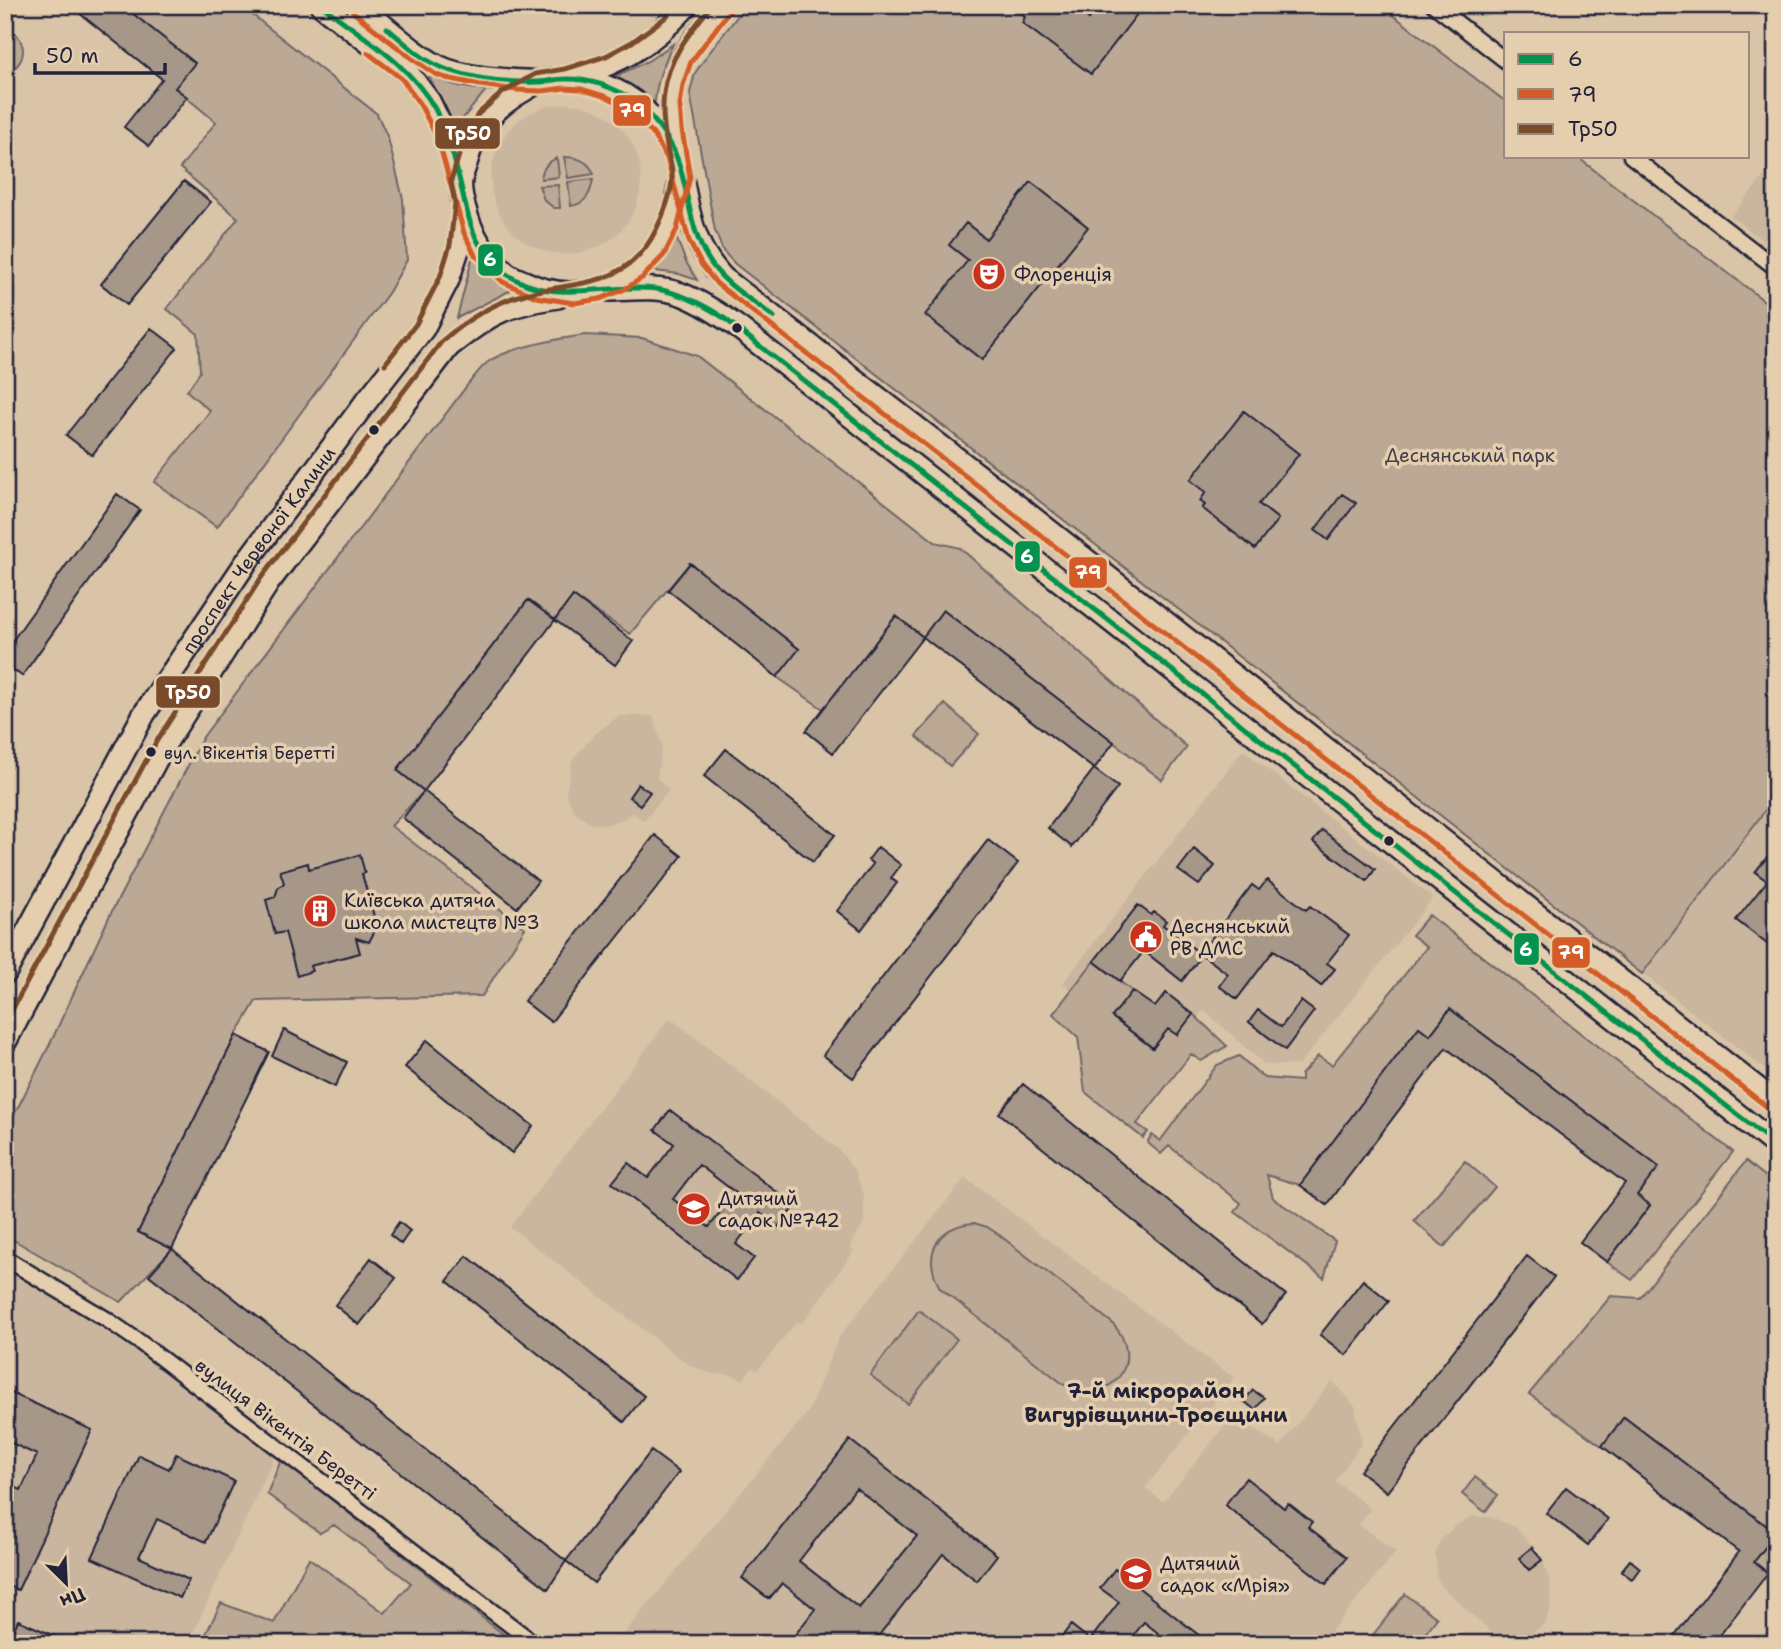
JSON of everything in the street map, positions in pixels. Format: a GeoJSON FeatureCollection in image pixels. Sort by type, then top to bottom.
{"type":"FeatureCollection","features":[{"type":"Feature","properties":{"kind":"main road"},"geometry":{"type":"LineString","coordinates":[[321,5],[408,73],[429,101],[446,136],[472,231],[482,249],[507,274],[538,289],[573,294],[653,289],[680,294],[712,309],[1776,1146]]}},
{"type":"Feature","properties":{"kind":"main road"},"geometry":{"type":"LineString","coordinates":[[359,5],[422,56],[446,70],[486,78],[539,82],[567,78],[610,64],[637,49],[671,23],[687,5]]}},
{"type":"Feature","properties":{"kind":"main road"},"geometry":{"type":"LineString","coordinates":[[723,5],[683,58],[674,83],[671,105],[679,167],[690,217],[697,240],[708,261],[723,278],[1776,1103]]}},
{"type":"Feature","properties":{"kind":"main road"},"geometry":{"type":"LineString","coordinates":[[567,78],[608,87],[635,102],[657,125],[679,167],[669,226],[656,251],[636,271],[597,291]]}},
{"type":"Feature","properties":{"kind":"main road"},"geometry":{"type":"LineString","coordinates":[[460,183],[471,145],[485,120],[507,100],[539,82]]}},
{"type":"Feature","properties":{"kind":"main road","name":"проспект Червоної Калини"},"geometry":{"type":"LineString","coordinates":[[5,973],[144,714],[247,561],[423,329],[448,280],[459,247],[464,204]]}},
{"type":"Feature","properties":{"kind":"main road","name":"проспект Червоної Калини"},"geometry":{"type":"LineString","coordinates":[[5,1042],[163,747],[268,583],[449,346],[496,314],[528,302],[573,294]]}},
{"type":"Feature","properties":{"kind":"street"},"geometry":{"type":"LineString","coordinates":[[1434,5],[1504,59]]}},
{"type":"Feature","properties":{"kind":"street"},"geometry":{"type":"LineString","coordinates":[[1634,158],[1776,268]]}},
{"type":"Feature","properties":{"kind":"street","name":"вулиця Вікентія Беретті"},"geometry":{"type":"LineString","coordinates":[[5,1258],[141,1343],[535,1644]]}},
{"type":"Feature","properties":{"kind":"shaded area"},"geometry":{"type":"Polygon","coordinates":[[[566,104],[595,110],[619,126],[635,150],[641,179],[635,208],[619,232],[595,248],[566,254],[537,248],[513,232],[497,208],[491,179],[497,150],[513,126],[537,110],[566,104]]]}},
{"type":"Feature","properties":{"kind":"shaded area"},"geometry":{"type":"Polygon","coordinates":[[[1776,162],[1776,251],[1731,216],[1776,162]]]}},
{"type":"Feature","properties":{"kind":"shaded area"},"geometry":{"type":"Polygon","coordinates":[[[619,716],[653,716],[662,746],[657,778],[669,790],[644,821],[632,812],[626,818],[605,825],[589,823],[573,810],[566,793],[572,761],[595,734],[619,716]]]}},
{"type":"Feature","properties":{"kind":"shaded area"},"geometry":{"type":"Polygon","coordinates":[[[1243,750],[1433,898],[1299,1065],[1265,1065],[1204,1010],[1161,1058],[1063,983],[1243,750]]]}},
{"type":"Feature","properties":{"kind":"shaded area"},"geometry":{"type":"Polygon","coordinates":[[[1776,796],[1776,1078],[1642,973],[1776,796]]]}},
{"type":"Feature","properties":{"kind":"shaded area","name":"Дитячий садок №742"},"geometry":{"type":"Polygon","coordinates":[[[670,1018],[839,1150],[855,1171],[864,1195],[864,1222],[850,1247],[854,1251],[802,1324],[797,1322],[757,1371],[752,1368],[743,1380],[731,1375],[709,1373],[689,1365],[510,1227],[670,1018]]]}},
{"type":"Feature","properties":{"kind":"shaded area"},"geometry":{"type":"Polygon","coordinates":[[[965,1178],[1234,1378],[1145,1488],[1163,1502],[1234,1415],[1280,1446],[1332,1381],[1355,1406],[1362,1443],[1335,1481],[1371,1509],[1359,1525],[1396,1552],[1321,1644],[615,1644],[808,1412],[839,1337],[965,1178]]]}},
{"type":"Feature","properties":{"kind":"shaded area"},"geometry":{"type":"Polygon","coordinates":[[[5,1266],[107,1325],[277,1452],[188,1644],[5,1644],[5,1266]]]}},
{"type":"Feature","properties":{"kind":"shaded area"},"geometry":{"type":"Polygon","coordinates":[[[1472,1516],[1491,1517],[1516,1527],[1543,1560],[1550,1583],[1551,1606],[1545,1623],[1530,1635],[1508,1641],[1490,1631],[1441,1586],[1437,1577],[1435,1554],[1441,1539],[1472,1516]]]}},
{"type":"Feature","properties":{"kind":"green space"},"geometry":{"type":"Polygon","coordinates":[[[122,5],[240,5],[377,114],[388,138],[403,199],[407,260],[389,292],[217,527],[154,482],[210,411],[187,391],[200,372],[198,334],[167,309],[238,218],[180,168],[216,122],[175,88],[122,5]]]}},
{"type":"Feature","properties":{"kind":"green space","name":"Деснянський парк"},"geometry":{"type":"Polygon","coordinates":[[[746,5],[1380,5],[1504,100],[1504,158],[1579,158],[1776,310],[1776,796],[1642,974],[735,264],[723,251],[715,231],[690,93],[695,73],[746,5]]]}},
{"type":"Feature","properties":{"kind":"green space"},"geometry":{"type":"Polygon","coordinates":[[[5,26],[18,37],[23,50],[19,63],[5,74],[5,26]]]}},
{"type":"Feature","properties":{"kind":"green space"},"geometry":{"type":"Polygon","coordinates":[[[673,44],[660,76],[654,111],[608,80],[648,61],[673,44]]]}},
{"type":"Feature","properties":{"kind":"green space"},"geometry":{"type":"Polygon","coordinates":[[[428,74],[450,82],[487,89],[455,128],[428,74]]]}},
{"type":"Feature","properties":{"kind":"green space"},"geometry":{"type":"Polygon","coordinates":[[[564,157],[582,161],[594,174],[568,178],[564,157]]]}},
{"type":"Feature","properties":{"kind":"green space"},"geometry":{"type":"Polygon","coordinates":[[[557,158],[559,177],[541,179],[546,166],[557,158]]]}},
{"type":"Feature","properties":{"kind":"green space"},"geometry":{"type":"Polygon","coordinates":[[[593,179],[587,197],[571,206],[568,182],[593,179]]]}},
{"type":"Feature","properties":{"kind":"green space"},"geometry":{"type":"Polygon","coordinates":[[[558,185],[560,208],[554,208],[544,200],[539,186],[558,185]]]}},
{"type":"Feature","properties":{"kind":"green space"},"geometry":{"type":"Polygon","coordinates":[[[674,232],[686,262],[697,280],[679,274],[647,270],[674,232]]]}},
{"type":"Feature","properties":{"kind":"green space"},"geometry":{"type":"Polygon","coordinates":[[[473,255],[491,276],[515,288],[457,318],[473,255]]]}},
{"type":"Feature","properties":{"kind":"green space"},"geometry":{"type":"Polygon","coordinates":[[[585,335],[642,338],[697,356],[935,542],[960,548],[1187,747],[1162,780],[944,611],[923,637],[896,616],[823,709],[777,677],[799,649],[690,563],[630,634],[573,596],[555,620],[528,600],[397,770],[424,791],[391,826],[525,928],[482,996],[256,1001],[236,1035],[138,1232],[172,1249],[121,1302],[5,1235],[5,1133],[110,915],[203,737],[483,366],[497,357],[521,348],[585,335]]]}},
{"type":"Feature","properties":{"kind":"green space"},"geometry":{"type":"Polygon","coordinates":[[[945,704],[979,734],[950,766],[916,736],[945,704]]]}},
{"type":"Feature","properties":{"kind":"green space"},"geometry":{"type":"Polygon","coordinates":[[[1429,915],[1733,1152],[1632,1280],[1607,1262],[1650,1206],[1637,1195],[1658,1167],[1450,1009],[1430,1035],[1419,1028],[1300,1185],[1267,1175],[1273,1198],[1335,1241],[1324,1278],[1235,1212],[1241,1203],[1169,1146],[1161,1154],[1149,1144],[1152,1135],[1160,1141],[1217,1065],[1239,1056],[1264,1078],[1301,1081],[1301,1075],[1318,1056],[1332,1065],[1427,947],[1412,935],[1429,915]]]}},
{"type":"Feature","properties":{"kind":"green space"},"geometry":{"type":"Polygon","coordinates":[[[1094,961],[1132,991],[1112,1017],[1152,1048],[1168,1029],[1177,1035],[1193,1014],[1227,1046],[1201,1061],[1191,1054],[1137,1124],[1148,1132],[1143,1138],[1085,1092],[1078,1037],[1053,1014],[1094,961]]]}},
{"type":"Feature","properties":{"kind":"green space"},"geometry":{"type":"Polygon","coordinates":[[[1465,1161],[1495,1187],[1444,1247],[1414,1221],[1465,1161]]]}},
{"type":"Feature","properties":{"kind":"green space"},"geometry":{"type":"Polygon","coordinates":[[[1746,1161],[1776,1185],[1776,1533],[1624,1417],[1602,1446],[1529,1394],[1611,1296],[1640,1298],[1746,1161]]]}},
{"type":"Feature","properties":{"kind":"green space"},"geometry":{"type":"Polygon","coordinates":[[[974,1223],[998,1234],[1111,1322],[1122,1337],[1126,1351],[1125,1365],[1119,1377],[1109,1386],[1096,1391],[1080,1390],[1063,1384],[940,1288],[932,1264],[936,1244],[950,1230],[974,1223]]]}},
{"type":"Feature","properties":{"kind":"green space"},"geometry":{"type":"Polygon","coordinates":[[[919,1310],[957,1339],[908,1404],[870,1375],[919,1310]]]}},
{"type":"Feature","properties":{"kind":"green space"},"geometry":{"type":"Polygon","coordinates":[[[281,1460],[516,1644],[201,1644],[221,1603],[274,1623],[309,1558],[385,1613],[411,1583],[334,1525],[320,1533],[267,1494],[281,1460]]]}},
{"type":"Feature","properties":{"kind":"green space"},"geometry":{"type":"Polygon","coordinates":[[[1475,1477],[1498,1495],[1485,1512],[1462,1494],[1475,1477]]]}},
{"type":"Feature","properties":{"kind":"green space"},"geometry":{"type":"Polygon","coordinates":[[[1776,1534],[1776,1580],[1754,1562],[1776,1534]]]}},
{"type":"Feature","properties":{"kind":"green space"},"geometry":{"type":"Polygon","coordinates":[[[1405,1594],[1437,1618],[1417,1644],[1366,1644],[1405,1594]]]}},
{"type":"Feature","properties":{"kind":"building"},"geometry":{"type":"Polygon","coordinates":[[[69,5],[122,5],[195,63],[175,88],[187,97],[149,146],[124,127],[162,79],[69,5]]]}},
{"type":"Feature","properties":{"kind":"building"},"geometry":{"type":"Polygon","coordinates":[[[1010,5],[1072,5],[1089,19],[1099,5],[1144,5],[1091,74],[1022,23],[1025,17],[1010,5]]]}},
{"type":"Feature","properties":{"kind":"building"},"geometry":{"type":"Polygon","coordinates":[[[184,181],[211,202],[127,305],[101,284],[184,181]]]}},
{"type":"Feature","properties":{"kind":"building"},"geometry":{"type":"Polygon","coordinates":[[[1031,182],[1088,227],[982,360],[925,315],[968,260],[949,245],[966,223],[986,239],[1031,182]]]}},
{"type":"Feature","properties":{"kind":"building"},"geometry":{"type":"Polygon","coordinates":[[[151,328],[177,348],[92,455],[66,435],[151,328]]]}},
{"type":"Feature","properties":{"kind":"building"},"geometry":{"type":"Polygon","coordinates":[[[1244,411],[1299,454],[1259,504],[1278,519],[1255,549],[1202,508],[1205,505],[1200,501],[1206,492],[1190,480],[1244,411]]]}},
{"type":"Feature","properties":{"kind":"building"},"geometry":{"type":"Polygon","coordinates":[[[117,494],[140,510],[22,676],[5,664],[5,651],[117,494]]]}},
{"type":"Feature","properties":{"kind":"building"},"geometry":{"type":"Polygon","coordinates":[[[1342,494],[1356,503],[1328,540],[1315,530],[1342,494]]]}},
{"type":"Feature","properties":{"kind":"building"},"geometry":{"type":"Polygon","coordinates":[[[690,563],[799,649],[777,677],[668,590],[690,563]]]}},
{"type":"Feature","properties":{"kind":"building"},"geometry":{"type":"Polygon","coordinates":[[[573,596],[633,641],[615,665],[555,620],[573,596]]]}},
{"type":"Feature","properties":{"kind":"building"},"geometry":{"type":"Polygon","coordinates":[[[528,600],[555,620],[424,791],[397,770],[528,600]]]}},
{"type":"Feature","properties":{"kind":"building"},"geometry":{"type":"Polygon","coordinates":[[[943,610],[1114,742],[1094,769],[923,637],[943,610]]]}},
{"type":"Feature","properties":{"kind":"building"},"geometry":{"type":"Polygon","coordinates":[[[896,616],[923,637],[833,753],[806,731],[896,616]]]}},
{"type":"Feature","properties":{"kind":"building"},"geometry":{"type":"Polygon","coordinates":[[[726,749],[835,835],[813,862],[704,776],[726,749]]]}},
{"type":"Feature","properties":{"kind":"building"},"geometry":{"type":"Polygon","coordinates":[[[1094,769],[1118,787],[1072,847],[1048,828],[1094,769]]]}},
{"type":"Feature","properties":{"kind":"building"},"geometry":{"type":"Polygon","coordinates":[[[638,784],[650,792],[640,805],[629,797],[638,784]]]}},
{"type":"Feature","properties":{"kind":"building"},"geometry":{"type":"Polygon","coordinates":[[[424,791],[538,881],[517,908],[403,818],[424,791]]]}},
{"type":"Feature","properties":{"kind":"building"},"geometry":{"type":"Polygon","coordinates":[[[1322,830],[1375,869],[1367,881],[1313,842],[1322,830]]]}},
{"type":"Feature","properties":{"kind":"building"},"geometry":{"type":"Polygon","coordinates":[[[655,835],[682,856],[551,1022],[524,1001],[655,835]]]}},
{"type":"Feature","properties":{"kind":"building"},"geometry":{"type":"Polygon","coordinates":[[[988,840],[1018,863],[853,1078],[823,1055],[988,840]]]}},
{"type":"Feature","properties":{"kind":"building"},"geometry":{"type":"Polygon","coordinates":[[[1776,846],[1776,951],[1736,920],[1767,881],[1755,872],[1776,846]]]}},
{"type":"Feature","properties":{"kind":"building"},"geometry":{"type":"Polygon","coordinates":[[[878,847],[901,865],[891,878],[897,883],[861,930],[837,911],[873,864],[868,860],[878,847]]]}},
{"type":"Feature","properties":{"kind":"building"},"geometry":{"type":"Polygon","coordinates":[[[1194,849],[1215,866],[1199,885],[1178,870],[1194,849]]]}},
{"type":"Feature","properties":{"kind":"building","name":"Київська дитяча школа мистецтв №3"},"geometry":{"type":"Polygon","coordinates":[[[360,855],[365,873],[362,874],[377,927],[369,942],[356,938],[360,953],[310,966],[312,971],[297,976],[285,932],[275,934],[266,900],[275,897],[278,888],[284,883],[280,871],[308,863],[309,869],[360,855]]]}},
{"type":"Feature","properties":{"kind":"building"},"geometry":{"type":"Polygon","coordinates":[[[1267,880],[1306,910],[1310,906],[1349,935],[1327,963],[1335,969],[1321,986],[1274,950],[1237,999],[1219,986],[1228,974],[1200,953],[1252,885],[1259,890],[1267,880]]]}},
{"type":"Feature","properties":{"kind":"building"},"geometry":{"type":"Polygon","coordinates":[[[1138,905],[1151,915],[1154,912],[1160,916],[1166,921],[1163,925],[1202,955],[1182,981],[1144,951],[1120,981],[1094,961],[1138,905]]]}},
{"type":"Feature","properties":{"kind":"building"},"geometry":{"type":"Polygon","coordinates":[[[1132,991],[1155,1007],[1166,993],[1193,1014],[1177,1035],[1168,1029],[1153,1048],[1112,1017],[1132,991]]]}},
{"type":"Feature","properties":{"kind":"building"},"geometry":{"type":"Polygon","coordinates":[[[1301,1001],[1314,1011],[1285,1050],[1249,1022],[1258,1010],[1281,1027],[1301,1001]]]}},
{"type":"Feature","properties":{"kind":"building"},"geometry":{"type":"Polygon","coordinates":[[[1450,1009],[1659,1167],[1637,1195],[1650,1205],[1607,1262],[1580,1242],[1625,1183],[1446,1048],[1327,1205],[1300,1185],[1419,1027],[1430,1035],[1450,1009]]]}},
{"type":"Feature","properties":{"kind":"building"},"geometry":{"type":"Polygon","coordinates":[[[284,1030],[347,1062],[335,1087],[272,1056],[284,1030]]]}},
{"type":"Feature","properties":{"kind":"building"},"geometry":{"type":"Polygon","coordinates":[[[236,1035],[269,1052],[172,1249],[138,1232],[236,1035]]]}},
{"type":"Feature","properties":{"kind":"building"},"geometry":{"type":"Polygon","coordinates":[[[427,1040],[533,1126],[512,1153],[405,1067],[427,1040]]]}},
{"type":"Feature","properties":{"kind":"building"},"geometry":{"type":"Polygon","coordinates":[[[1023,1084],[1286,1295],[1262,1324],[999,1113],[1023,1084]]]}},
{"type":"Feature","properties":{"kind":"building"},"geometry":{"type":"Polygon","coordinates":[[[670,1110],[795,1206],[778,1227],[760,1213],[736,1244],[754,1258],[737,1280],[612,1183],[628,1163],[648,1178],[674,1144],[655,1130],[670,1110]],[[699,1165],[673,1199],[709,1227],[736,1193],[699,1165]]]}},
{"type":"Feature","properties":{"kind":"building"},"geometry":{"type":"Polygon","coordinates":[[[399,1222],[410,1231],[401,1244],[390,1235],[399,1222]]]}},
{"type":"Feature","properties":{"kind":"building"},"geometry":{"type":"Polygon","coordinates":[[[172,1249],[566,1561],[548,1589],[149,1275],[172,1249]]]}},
{"type":"Feature","properties":{"kind":"building"},"geometry":{"type":"Polygon","coordinates":[[[467,1256],[644,1396],[624,1422],[447,1281],[467,1256]]]}},
{"type":"Feature","properties":{"kind":"building"},"geometry":{"type":"Polygon","coordinates":[[[1527,1256],[1554,1277],[1387,1492],[1360,1471],[1527,1256]]]}},
{"type":"Feature","properties":{"kind":"building"},"geometry":{"type":"Polygon","coordinates":[[[371,1258],[396,1278],[359,1325],[335,1305],[371,1258]]]}},
{"type":"Feature","properties":{"kind":"building"},"geometry":{"type":"Polygon","coordinates":[[[1363,1280],[1389,1301],[1346,1355],[1320,1335],[1363,1280]]]}},
{"type":"Feature","properties":{"kind":"building"},"geometry":{"type":"Polygon","coordinates":[[[5,1390],[92,1430],[18,1590],[5,1585],[5,1483],[21,1490],[37,1455],[5,1440],[5,1390]]]}},
{"type":"Feature","properties":{"kind":"building"},"geometry":{"type":"Polygon","coordinates":[[[1253,1390],[1264,1398],[1255,1410],[1244,1401],[1253,1390]]]}},
{"type":"Feature","properties":{"kind":"building"},"geometry":{"type":"Polygon","coordinates":[[[1624,1417],[1776,1533],[1754,1562],[1768,1573],[1713,1644],[1668,1644],[1739,1552],[1602,1446],[1624,1417]]]}},
{"type":"Feature","properties":{"kind":"building"},"geometry":{"type":"Polygon","coordinates":[[[850,1440],[997,1555],[977,1581],[943,1554],[872,1644],[788,1644],[815,1609],[782,1583],[769,1599],[742,1578],[850,1440]],[[856,1488],[799,1561],[859,1608],[917,1536],[856,1488]]]}},
{"type":"Feature","properties":{"kind":"building"},"geometry":{"type":"Polygon","coordinates":[[[651,1451],[679,1472],[594,1583],[566,1561],[651,1451]]]}},
{"type":"Feature","properties":{"kind":"building"},"geometry":{"type":"Polygon","coordinates":[[[176,1454],[234,1481],[206,1542],[157,1519],[139,1557],[189,1580],[180,1598],[92,1558],[139,1455],[169,1469],[176,1454]]]}},
{"type":"Feature","properties":{"kind":"building"},"geometry":{"type":"Polygon","coordinates":[[[1246,1478],[1284,1508],[1288,1503],[1312,1522],[1308,1527],[1347,1557],[1326,1584],[1225,1505],[1246,1478]]]}},
{"type":"Feature","properties":{"kind":"building"},"geometry":{"type":"Polygon","coordinates":[[[1566,1487],[1608,1519],[1588,1545],[1546,1513],[1566,1487]]]}},
{"type":"Feature","properties":{"kind":"building"},"geometry":{"type":"Polygon","coordinates":[[[1532,1547],[1542,1560],[1529,1570],[1519,1558],[1532,1547]]]}},
{"type":"Feature","properties":{"kind":"building"},"geometry":{"type":"Polygon","coordinates":[[[1630,1560],[1640,1568],[1632,1579],[1621,1571],[1630,1560]]]}},
{"type":"Feature","properties":{"kind":"building"},"geometry":{"type":"Polygon","coordinates":[[[1115,1569],[1210,1644],[1172,1644],[1144,1622],[1127,1644],[1056,1644],[1071,1625],[1090,1640],[1119,1602],[1100,1588],[1115,1569]]]}},
{"type":"Feature","properties":{"kind":"building"},"geometry":{"type":"Polygon","coordinates":[[[18,1620],[73,1644],[8,1644],[18,1620]]]}},
{"type":"Feature","properties":{"kind":"transit line","name":"6"},"geometry":{"type":"LineString","coordinates":[[321,5],[384,52],[425,93],[449,141],[477,241],[493,263],[505,273],[523,283],[560,291],[656,289],[692,300],[724,318],[1776,1145]]}},
{"type":"Feature","properties":{"kind":"transit line","name":"Тр50"},"geometry":{"type":"LineString","coordinates":[[385,364],[416,324],[440,277],[450,245],[455,204],[451,181],[463,142],[478,114],[502,93],[535,74],[565,69],[606,56],[632,42],[666,17],[675,5]]}},
{"type":"Feature","properties":{"kind":"transit line","name":"Тр50"},"geometry":{"type":"LineString","coordinates":[[5,1023],[156,742],[261,578],[442,341],[492,307],[525,294],[600,279],[627,266],[645,248],[662,216],[672,182],[663,117],[666,80],[681,46],[712,5]]}},
{"type":"Feature","properties":{"kind":"transit line","name":"79"},"geometry":{"type":"LineString","coordinates":[[368,53],[402,79],[421,106],[438,139],[464,233],[475,255],[503,282],[536,297],[574,303],[600,299],[623,290],[642,278],[664,255],[677,229],[690,177],[680,105],[683,85],[691,62],[730,10]]}},
{"type":"Feature","properties":{"kind":"transit line","name":"79"},"geometry":{"type":"LineString","coordinates":[[353,12],[411,58],[446,78],[516,90],[581,89],[630,108],[653,134],[667,158],[689,241],[701,264],[717,284],[986,492],[1771,1110]]}},
{"type":"Feature","properties":{"kind":"transit line","name":"6"},"geometry":{"type":"LineString","coordinates":[[387,28],[423,57],[448,70],[504,81],[582,80],[610,88],[634,101],[671,144],[682,173],[696,234],[713,267],[729,283],[774,317]]}},
{"type":"Feature","properties":{"kind":"place","name":"Флоренція"},"geometry":{"type":"Point","coordinates":[989,274]}},
{"type":"Feature","properties":{"kind":"place","name":"вул. Вікентія Беретті"},"geometry":{"type":"Point","coordinates":[151,752]}},
{"type":"Feature","properties":{"kind":"place","name":"Київська дитяча школа мистецтв №3"},"geometry":{"type":"Point","coordinates":[320,911]}},
{"type":"Feature","properties":{"kind":"place","name":"Деснянський РВ ДМС"},"geometry":{"type":"Point","coordinates":[1146,937]}},
{"type":"Feature","properties":{"kind":"place","name":"Дитячий садок №742"},"geometry":{"type":"Point","coordinates":[694,1209]}},
{"type":"Feature","properties":{"kind":"place","name":"Дитячий садок «Мрія»"},"geometry":{"type":"Point","coordinates":[1136,1574]}},
{"type":"Feature","properties":{"kind":"district","name":"7-й мікрорайон Вигурівщини-Троєщини"},"geometry":{"type":"Point","coordinates":[1156,1403]}}]}
